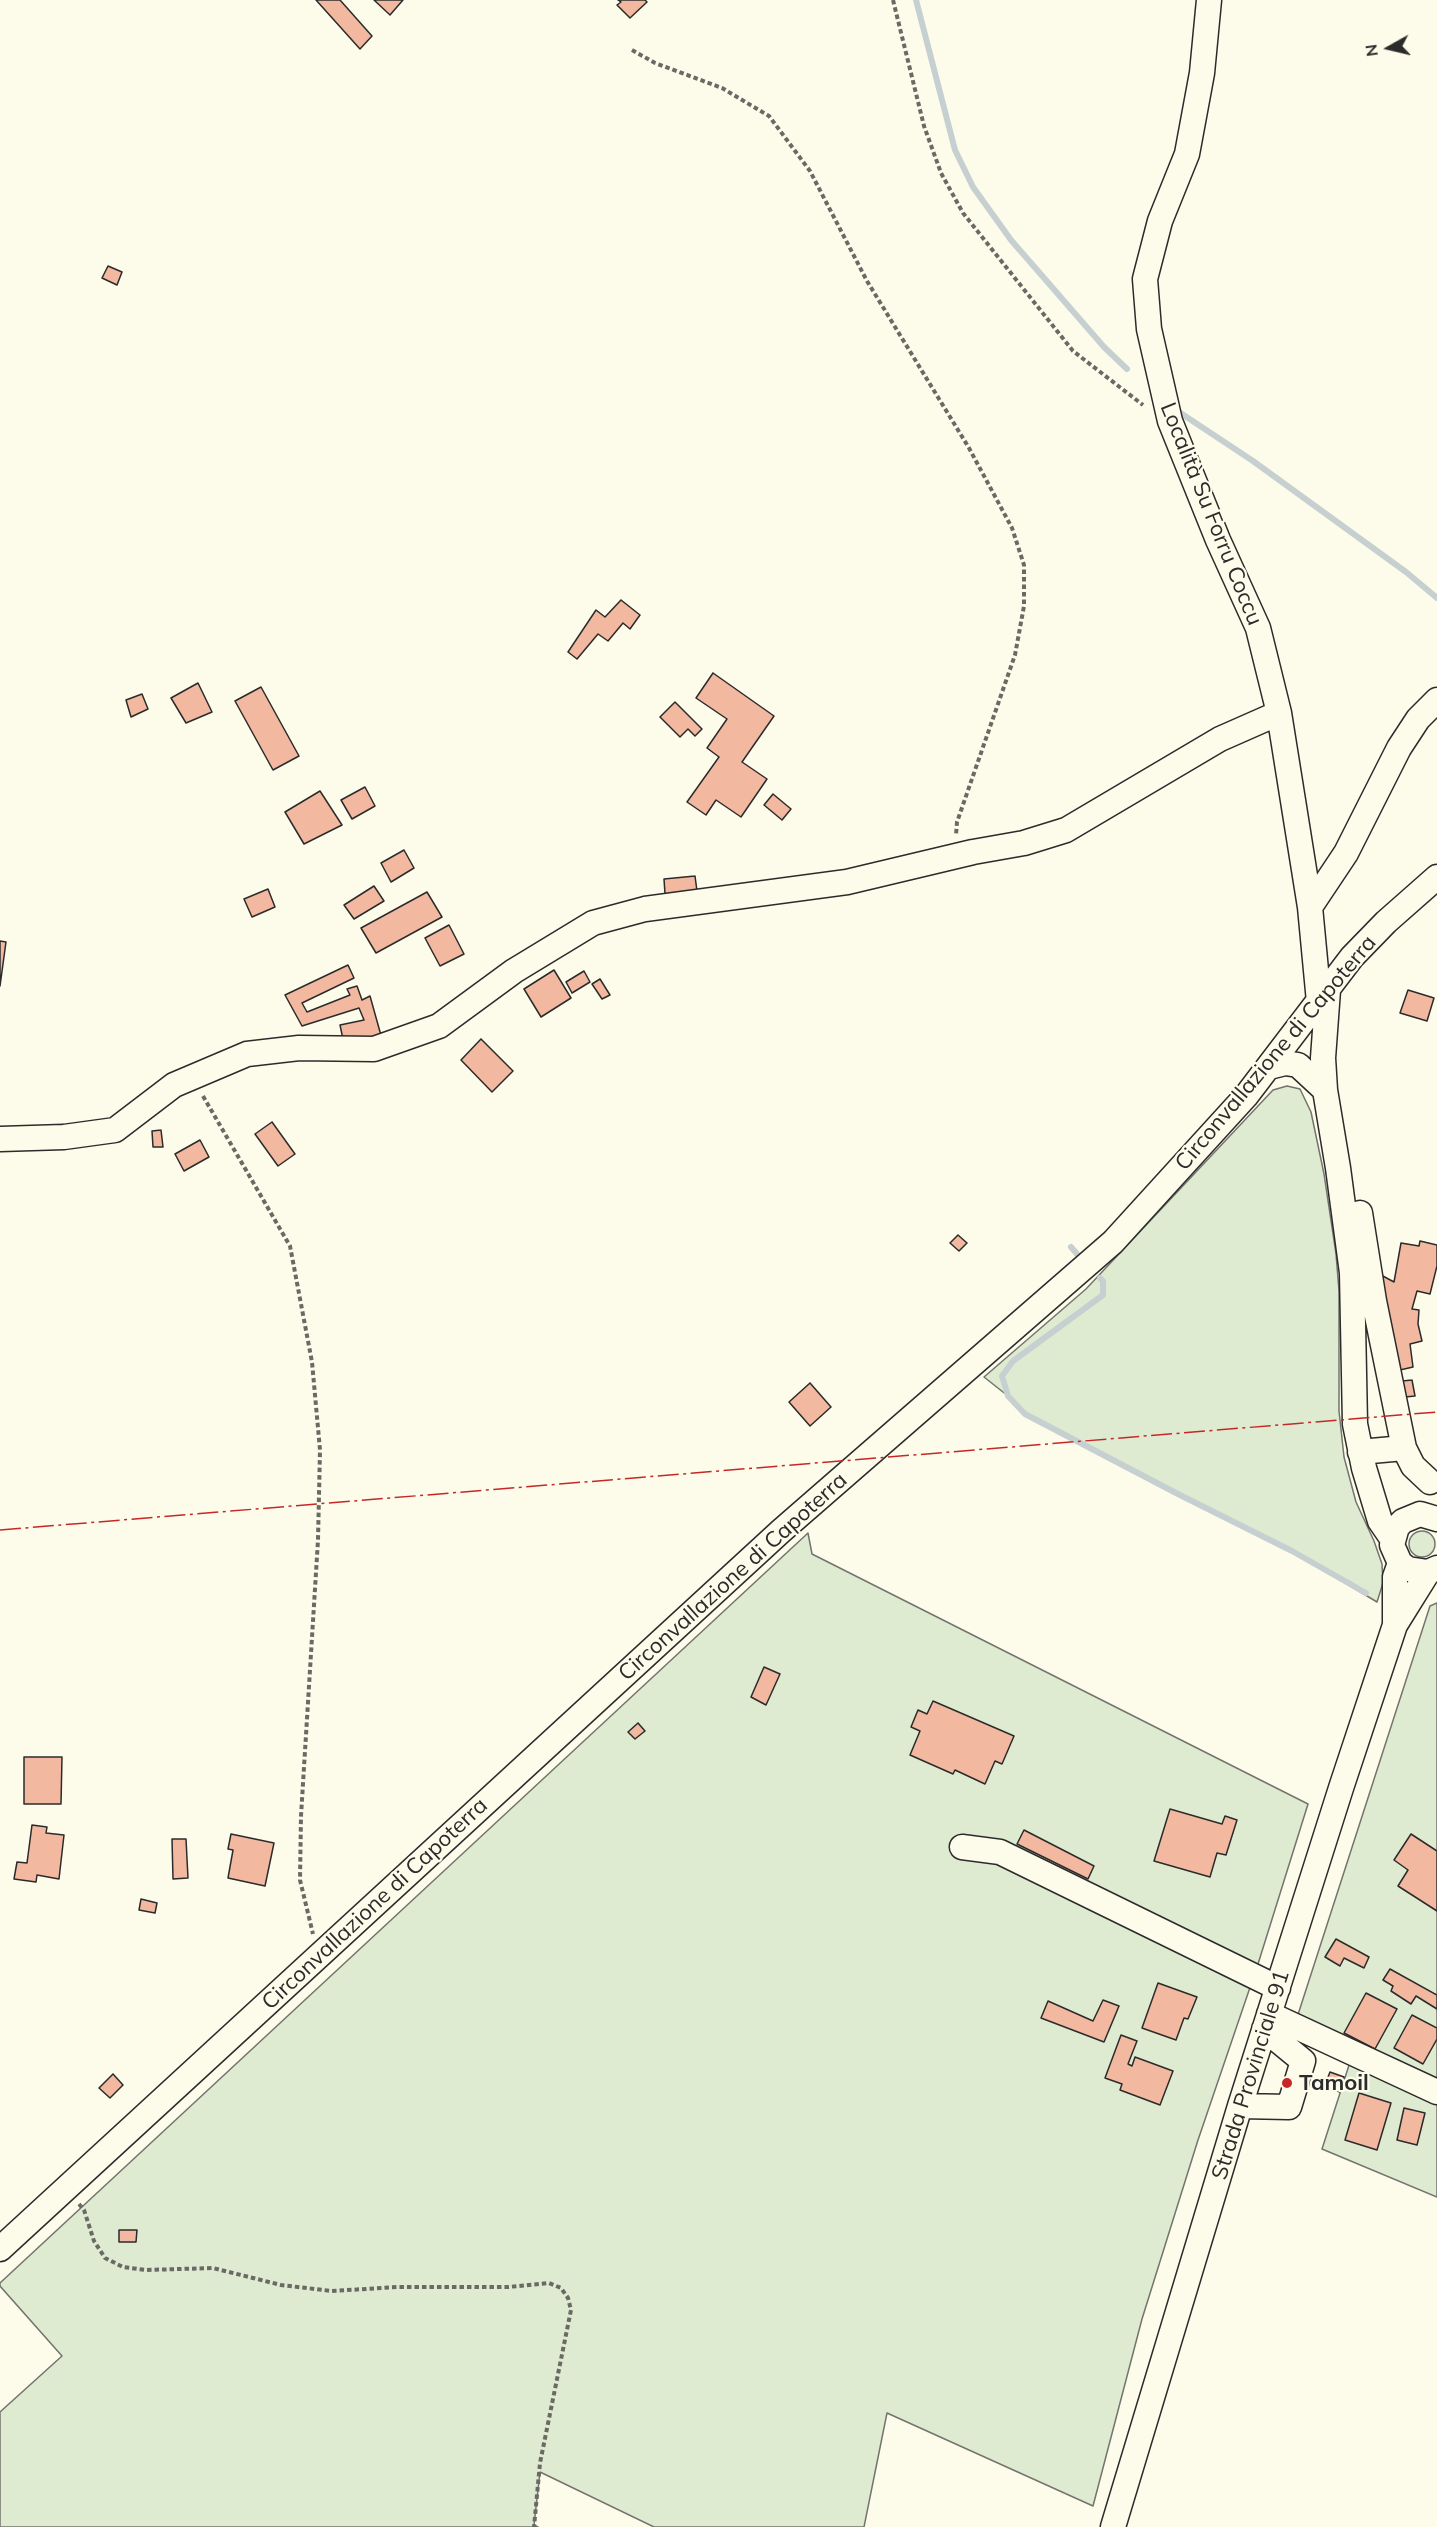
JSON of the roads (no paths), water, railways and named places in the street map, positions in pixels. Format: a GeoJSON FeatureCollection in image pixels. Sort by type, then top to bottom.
{"type":"FeatureCollection","features":[{"type":"Feature","properties":{"kind":"street","name":"Località Su Forru Coccu"},"geometry":{"type":"LineString","coordinates":[[1209,0],[1202,73],[1187,154],[1160,221],[1145,279],[1149,329],[1170,421],[1218,540],[1258,628],[1279,713],[1310,907],[1315,961],[1323,996],[1323,1058],[1326,1094],[1352,1273],[1353,1389],[1360,1452],[1380,1521],[1396,1552]]}},
{"type":"Feature","properties":{"kind":"street"},"geometry":{"type":"LineString","coordinates":[[1310,907],[1346,853],[1399,748],[1418,719],[1437,699]]}},
{"type":"Feature","properties":{"kind":"street"},"geometry":{"type":"LineString","coordinates":[[0,1139],[64,1137],[116,1130],[174,1085],[247,1054],[299,1048],[374,1048],[439,1026],[514,971],[592,923],[645,909],[848,882],[1024,843],[1066,830],[1221,739],[1279,713]]}},
{"type":"Feature","properties":{"kind":"street","name":"Circonvallazione di Capoterra"},"geometry":{"type":"LineString","coordinates":[[0,2249],[782,1531],[1113,1242],[1246,1096],[1347,964],[1386,922],[1437,877]]}},
{"type":"Feature","properties":{"kind":"street"},"geometry":{"type":"LineString","coordinates":[[1315,961],[1325,966],[1347,964]]}},
{"type":"Feature","properties":{"kind":"street"},"geometry":{"type":"LineString","coordinates":[[1269,1067],[1285,1063],[1298,1065],[1326,1094],[1341,1097],[1374,1300],[1404,1448],[1413,1466],[1434,1477],[1421,1495],[1420,1518]]}},
{"type":"Feature","properties":{"kind":"street"},"geometry":{"type":"LineString","coordinates":[[1353,1389],[1392,1388]]}},
{"type":"Feature","properties":{"kind":"street"},"geometry":{"type":"LineString","coordinates":[[1360,1452],[1404,1448]]}},
{"type":"Feature","properties":{"kind":"street"},"geometry":{"type":"LineString","coordinates":[[1376,1504],[1420,1518]]}},
{"type":"Feature","properties":{"kind":"street"},"geometry":{"type":"LineString","coordinates":[[1395,1625],[1397,1527],[1420,1518]]}},
{"type":"Feature","properties":{"kind":"street"},"geometry":{"type":"LineString","coordinates":[[1396,1552],[1418,1572],[1432,1570]]}},
{"type":"Feature","properties":{"kind":"street"},"geometry":{"type":"LineString","coordinates":[[1395,1625],[1432,1570]]}},
{"type":"Feature","properties":{"kind":"street","name":"Strada Provinciale 91"},"geometry":{"type":"LineString","coordinates":[[1113,2527],[1240,2106],[1395,1625]]}},
{"type":"Feature","properties":{"kind":"street"},"geometry":{"type":"LineString","coordinates":[[962,1847],[1000,1852],[1278,1988]]}},
{"type":"Feature","properties":{"kind":"street"},"geometry":{"type":"LineString","coordinates":[[1267,2021],[1437,2092]]}},
{"type":"Feature","properties":{"kind":"street"},"geometry":{"type":"LineString","coordinates":[[1240,2106],[1289,2107],[1303,2061],[1267,2021]]}},
{"type":"Feature","properties":{"kind":"waterway"},"geometry":{"type":"LineString","coordinates":[[916,0],[955,150],[973,187],[1011,240],[1104,347],[1127,369]]}},
{"type":"Feature","properties":{"kind":"waterway"},"geometry":{"type":"LineString","coordinates":[[1179,412],[1253,461],[1406,572],[1437,598]]}},
{"type":"Feature","properties":{"kind":"waterway"},"geometry":{"type":"LineString","coordinates":[[1071,1247],[1077,1254]]}},
{"type":"Feature","properties":{"kind":"waterway"},"geometry":{"type":"LineString","coordinates":[[1100,1278],[1103,1281],[1103,1295],[1013,1361],[1002,1376],[1008,1396],[1025,1414],[1292,1551],[1366,1593]]}},
{"type":"Feature","properties":{"kind":"place","name":"Tamoil"},"geometry":{"type":"Point","coordinates":[1287,2083]}}]}
